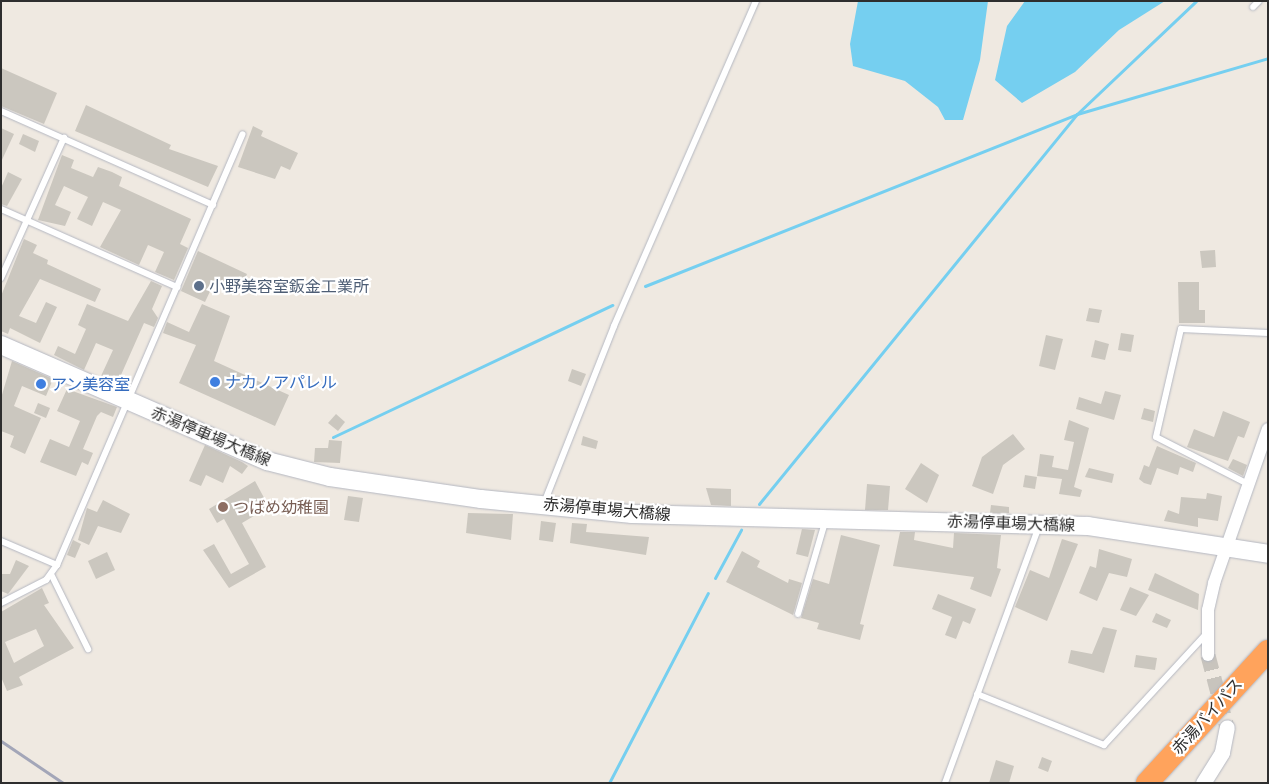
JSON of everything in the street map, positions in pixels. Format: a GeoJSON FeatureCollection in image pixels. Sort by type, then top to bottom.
{"type":"FeatureCollection","features":[{"type":"Feature","properties":{"kind":"highway","name":"赤湯バイパス"},"geometry":{"type":"LineString","coordinates":[[1147,783],[1268,651]]}},
{"type":"Feature","properties":{"kind":"main road","name":"赤湯停車場大橋線"},"geometry":{"type":"LineString","coordinates":[[1,345],[126,400],[294,469],[481,499],[544,503],[632,514],[1040,523],[1114,529],[1226,549],[1268,554]]}},
{"type":"Feature","properties":{"kind":"street"},"geometry":{"type":"LineString","coordinates":[[1208,655],[1206,634],[1214,583],[1268,429]]}},
{"type":"Feature","properties":{"kind":"street"},"geometry":{"type":"LineString","coordinates":[[1203,783],[1222,752],[1227,726]]}},
{"type":"Feature","properties":{"kind":"lane"},"geometry":{"type":"LineString","coordinates":[[544,503],[614,326],[756,1]]}},
{"type":"Feature","properties":{"kind":"lane"},"geometry":{"type":"LineString","coordinates":[[1253,7],[1259,1]]}},
{"type":"Feature","properties":{"kind":"lane"},"geometry":{"type":"LineString","coordinates":[[1,111],[213,205]]}},
{"type":"Feature","properties":{"kind":"lane"},"geometry":{"type":"LineString","coordinates":[[1,603],[51,574],[57,564],[126,400],[243,134]]}},
{"type":"Feature","properties":{"kind":"lane"},"geometry":{"type":"LineString","coordinates":[[1,278],[64,138]]}},
{"type":"Feature","properties":{"kind":"lane"},"geometry":{"type":"LineString","coordinates":[[1,209],[29,219],[177,287]]}},
{"type":"Feature","properties":{"kind":"lane"},"geometry":{"type":"LineString","coordinates":[[1248,484],[1156,437],[1181,329],[1268,333]]}},
{"type":"Feature","properties":{"kind":"lane"},"geometry":{"type":"LineString","coordinates":[[798,614],[826,517]]}},
{"type":"Feature","properties":{"kind":"lane"},"geometry":{"type":"LineString","coordinates":[[945,783],[1040,523]]}},
{"type":"Feature","properties":{"kind":"lane"},"geometry":{"type":"LineString","coordinates":[[1,541],[57,564]]}},
{"type":"Feature","properties":{"kind":"lane"},"geometry":{"type":"LineString","coordinates":[[51,574],[88,650]]}},
{"type":"Feature","properties":{"kind":"lane"},"geometry":{"type":"LineString","coordinates":[[978,694],[1104,745],[1206,634]]}},
{"type":"Feature","properties":{"kind":"water"},"geometry":{"type":"Polygon","coordinates":[[[858,1],[988,1],[980,60],[963,120],[945,120],[938,107],[905,81],[853,66],[850,44],[858,1]]]}},
{"type":"Feature","properties":{"kind":"water"},"geometry":{"type":"Polygon","coordinates":[[[1025,1],[1165,1],[1119,30],[1075,72],[1022,103],[995,80],[1007,26],[1025,1]]]}},
{"type":"Feature","properties":{"kind":"building"},"geometry":{"type":"Polygon","coordinates":[[[1,68],[57,93],[44,124],[1,106],[1,68]]]}},
{"type":"Feature","properties":{"kind":"building"},"geometry":{"type":"Polygon","coordinates":[[[86,105],[171,145],[169,149],[218,166],[208,187],[75,131],[86,105]]]}},
{"type":"Feature","properties":{"kind":"building"},"geometry":{"type":"Polygon","coordinates":[[[253,126],[263,131],[261,136],[298,153],[290,170],[281,166],[275,179],[238,167],[253,126]]]}},
{"type":"Feature","properties":{"kind":"building"},"geometry":{"type":"Polygon","coordinates":[[[1,128],[14,134],[1,162],[1,128]]]}},
{"type":"Feature","properties":{"kind":"building"},"geometry":{"type":"Polygon","coordinates":[[[23,134],[39,141],[35,152],[19,144],[23,134]]]}},
{"type":"Feature","properties":{"kind":"building"},"geometry":{"type":"Polygon","coordinates":[[[62,155],[74,160],[71,168],[93,177],[98,167],[112,172],[122,177],[119,186],[191,219],[180,244],[188,248],[174,280],[155,272],[164,252],[148,245],[139,265],[100,247],[121,210],[103,202],[92,226],[77,219],[88,197],[64,186],[55,205],[71,212],[65,226],[38,220],[62,155]]]}},
{"type":"Feature","properties":{"kind":"building"},"geometry":{"type":"Polygon","coordinates":[[[8,172],[22,179],[7,206],[1,204],[1,188],[8,172]]]}},
{"type":"Feature","properties":{"kind":"building"},"geometry":{"type":"Polygon","coordinates":[[[24,239],[37,245],[33,253],[48,260],[47,264],[101,289],[95,302],[40,279],[19,316],[36,323],[46,302],[57,307],[40,343],[10,328],[8,334],[1,331],[1,296],[24,239]]]}},
{"type":"Feature","properties":{"kind":"building"},"geometry":{"type":"Polygon","coordinates":[[[1215,250],[1216,267],[1202,268],[1200,251],[1215,250]]]}},
{"type":"Feature","properties":{"kind":"building"},"geometry":{"type":"Polygon","coordinates":[[[198,251],[247,274],[239,291],[215,281],[205,302],[181,291],[198,251]]]}},
{"type":"Feature","properties":{"kind":"building"},"geometry":{"type":"Polygon","coordinates":[[[151,281],[162,286],[152,309],[158,318],[154,327],[144,323],[117,384],[101,376],[113,350],[96,343],[84,370],[54,355],[58,346],[75,354],[86,329],[78,325],[87,304],[128,321],[151,281]]]}},
{"type":"Feature","properties":{"kind":"building"},"geometry":{"type":"Polygon","coordinates":[[[1178,282],[1199,282],[1199,310],[1205,310],[1205,323],[1179,323],[1178,282]]]}},
{"type":"Feature","properties":{"kind":"building"},"geometry":{"type":"Polygon","coordinates":[[[202,304],[230,316],[214,361],[289,395],[275,426],[179,383],[196,345],[163,333],[167,322],[189,332],[202,304]]]}},
{"type":"Feature","properties":{"kind":"building"},"geometry":{"type":"Polygon","coordinates":[[[1089,308],[1102,310],[1099,323],[1086,321],[1089,308]]]}},
{"type":"Feature","properties":{"kind":"building"},"geometry":{"type":"Polygon","coordinates":[[[1121,333],[1134,335],[1131,352],[1118,350],[1121,333]]]}},
{"type":"Feature","properties":{"kind":"building"},"geometry":{"type":"Polygon","coordinates":[[[1046,335],[1063,339],[1055,370],[1039,366],[1046,335]]]}},
{"type":"Feature","properties":{"kind":"building"},"geometry":{"type":"Polygon","coordinates":[[[1095,340],[1109,344],[1105,360],[1091,357],[1095,340]]]}},
{"type":"Feature","properties":{"kind":"building"},"geometry":{"type":"Polygon","coordinates":[[[12,361],[53,379],[46,396],[22,386],[14,406],[41,418],[25,454],[10,447],[14,436],[1,431],[1,398],[12,361]]]}},
{"type":"Feature","properties":{"kind":"building"},"geometry":{"type":"Polygon","coordinates":[[[572,369],[586,374],[581,386],[568,381],[572,369]]]}},
{"type":"Feature","properties":{"kind":"building"},"geometry":{"type":"Polygon","coordinates":[[[67,389],[117,407],[113,417],[101,412],[97,416],[83,449],[93,453],[88,465],[82,462],[76,476],[40,462],[50,439],[69,447],[80,421],[57,411],[67,389]]]}},
{"type":"Feature","properties":{"kind":"building"},"geometry":{"type":"Polygon","coordinates":[[[1105,391],[1121,395],[1114,420],[1076,409],[1079,397],[1101,404],[1105,391]]]}},
{"type":"Feature","properties":{"kind":"building"},"geometry":{"type":"Polygon","coordinates":[[[38,403],[50,408],[46,418],[34,413],[38,403]]]}},
{"type":"Feature","properties":{"kind":"building"},"geometry":{"type":"Polygon","coordinates":[[[1144,408],[1155,411],[1153,422],[1141,419],[1144,408]]]}},
{"type":"Feature","properties":{"kind":"building"},"geometry":{"type":"Polygon","coordinates":[[[1223,411],[1250,422],[1244,438],[1238,436],[1228,461],[1187,447],[1194,429],[1214,437],[1223,411]]]}},
{"type":"Feature","properties":{"kind":"building"},"geometry":{"type":"Polygon","coordinates":[[[336,414],[345,422],[338,431],[328,423],[336,414]]]}},
{"type":"Feature","properties":{"kind":"building"},"geometry":{"type":"Polygon","coordinates":[[[1069,420],[1089,428],[1074,487],[1082,490],[1080,497],[1059,494],[1062,479],[1037,476],[1040,454],[1054,456],[1052,467],[1068,470],[1074,442],[1064,440],[1069,420]]]}},
{"type":"Feature","properties":{"kind":"building"},"geometry":{"type":"Polygon","coordinates":[[[1013,434],[1025,449],[1003,465],[993,494],[972,486],[982,457],[1013,434]]]}},
{"type":"Feature","properties":{"kind":"building"},"geometry":{"type":"Polygon","coordinates":[[[583,436],[598,441],[596,449],[581,445],[583,436]]]}},
{"type":"Feature","properties":{"kind":"building"},"geometry":{"type":"Polygon","coordinates":[[[329,440],[342,441],[340,463],[314,462],[315,448],[328,448],[329,440]]]}},
{"type":"Feature","properties":{"kind":"building"},"geometry":{"type":"Polygon","coordinates":[[[205,445],[248,466],[242,474],[230,466],[223,483],[206,475],[201,486],[189,481],[205,445]]]}},
{"type":"Feature","properties":{"kind":"building"},"geometry":{"type":"Polygon","coordinates":[[[1157,446],[1196,463],[1193,472],[1180,467],[1178,475],[1157,468],[1151,485],[1144,483],[1139,479],[1144,465],[1149,467],[1157,446]]]}},
{"type":"Feature","properties":{"kind":"building"},"geometry":{"type":"Polygon","coordinates":[[[1233,459],[1247,465],[1243,476],[1228,468],[1233,459]]]}},
{"type":"Feature","properties":{"kind":"building"},"geometry":{"type":"Polygon","coordinates":[[[921,463],[939,475],[927,503],[905,489],[921,463]]]}},
{"type":"Feature","properties":{"kind":"building"},"geometry":{"type":"Polygon","coordinates":[[[1089,468],[1114,474],[1112,483],[1085,477],[1089,468]]]}},
{"type":"Feature","properties":{"kind":"building"},"geometry":{"type":"Polygon","coordinates":[[[1025,475],[1037,477],[1035,489],[1023,487],[1025,475]]]}},
{"type":"Feature","properties":{"kind":"building"},"geometry":{"type":"Polygon","coordinates":[[[255,481],[269,507],[242,523],[266,567],[229,588],[203,550],[214,544],[231,574],[249,564],[224,519],[217,523],[209,509],[255,481]]]}},
{"type":"Feature","properties":{"kind":"building"},"geometry":{"type":"Polygon","coordinates":[[[867,484],[890,486],[888,510],[865,510],[867,484]]]}},
{"type":"Feature","properties":{"kind":"building"},"geometry":{"type":"Polygon","coordinates":[[[706,488],[731,489],[731,506],[711,505],[706,488]]]}},
{"type":"Feature","properties":{"kind":"building"},"geometry":{"type":"Polygon","coordinates":[[[1207,493],[1222,496],[1218,521],[1198,518],[1198,527],[1164,521],[1168,510],[1179,514],[1181,497],[1206,499],[1207,493]]]}},
{"type":"Feature","properties":{"kind":"building"},"geometry":{"type":"Polygon","coordinates":[[[348,496],[363,498],[359,522],[344,520],[348,496]]]}},
{"type":"Feature","properties":{"kind":"building"},"geometry":{"type":"Polygon","coordinates":[[[103,500],[130,514],[121,533],[98,526],[89,545],[78,540],[87,508],[97,512],[103,500]]]}},
{"type":"Feature","properties":{"kind":"building"},"geometry":{"type":"Polygon","coordinates":[[[991,505],[1009,507],[1009,513],[990,513],[991,505]]]}},
{"type":"Feature","properties":{"kind":"building"},"geometry":{"type":"Polygon","coordinates":[[[468,513],[513,514],[511,540],[466,533],[468,513]]]}},
{"type":"Feature","properties":{"kind":"building"},"geometry":{"type":"Polygon","coordinates":[[[541,521],[556,523],[553,542],[539,540],[541,521]]]}},
{"type":"Feature","properties":{"kind":"building"},"geometry":{"type":"Polygon","coordinates":[[[572,523],[587,524],[586,532],[649,537],[646,555],[570,543],[572,523]]]}},
{"type":"Feature","properties":{"kind":"building"},"geometry":{"type":"Polygon","coordinates":[[[802,529],[815,530],[808,557],[796,554],[802,529]]]}},
{"type":"Feature","properties":{"kind":"building"},"geometry":{"type":"Polygon","coordinates":[[[900,532],[915,532],[914,540],[953,548],[954,533],[1001,535],[997,568],[1001,569],[991,597],[970,589],[974,577],[893,566],[900,532]]]}},
{"type":"Feature","properties":{"kind":"building"},"geometry":{"type":"Polygon","coordinates":[[[841,535],[880,545],[860,624],[864,625],[860,640],[817,629],[819,623],[801,618],[813,579],[829,584],[841,535]]]}},
{"type":"Feature","properties":{"kind":"building"},"geometry":{"type":"Polygon","coordinates":[[[1062,539],[1078,544],[1047,621],[1015,607],[1030,570],[1049,578],[1062,539]]]}},
{"type":"Feature","properties":{"kind":"building"},"geometry":{"type":"Polygon","coordinates":[[[73,540],[81,544],[75,558],[67,555],[73,540]]]}},
{"type":"Feature","properties":{"kind":"building"},"geometry":{"type":"Polygon","coordinates":[[[1099,549],[1132,559],[1127,577],[1109,573],[1097,601],[1079,593],[1090,566],[1096,568],[1099,549]]]}},
{"type":"Feature","properties":{"kind":"building"},"geometry":{"type":"Polygon","coordinates":[[[742,551],[760,561],[757,567],[788,583],[789,579],[802,583],[793,615],[726,582],[742,551]]]}},
{"type":"Feature","properties":{"kind":"building"},"geometry":{"type":"Polygon","coordinates":[[[107,552],[115,570],[96,579],[88,561],[107,552]]]}},
{"type":"Feature","properties":{"kind":"building"},"geometry":{"type":"Polygon","coordinates":[[[16,560],[29,566],[8,594],[1,591],[1,574],[10,574],[16,560]]]}},
{"type":"Feature","properties":{"kind":"building"},"geometry":{"type":"Polygon","coordinates":[[[1155,573],[1199,594],[1198,610],[1148,590],[1155,573]]]}},
{"type":"Feature","properties":{"kind":"building"},"geometry":{"type":"Polygon","coordinates":[[[1130,587],[1149,595],[1136,616],[1120,610],[1130,587]]]}},
{"type":"Feature","properties":{"kind":"building"},"geometry":{"type":"Polygon","coordinates":[[[42,588],[49,603],[44,605],[74,648],[19,677],[23,685],[7,691],[1,677],[1,612],[42,588]],[[36,629],[5,642],[14,663],[44,646],[36,629]]]}},
{"type":"Feature","properties":{"kind":"building"},"geometry":{"type":"Polygon","coordinates":[[[938,594],[976,609],[970,624],[963,621],[956,639],[945,635],[952,617],[932,609],[938,594]]]}},
{"type":"Feature","properties":{"kind":"building"},"geometry":{"type":"Polygon","coordinates":[[[1156,613],[1171,620],[1167,628],[1152,622],[1156,613]]]}},
{"type":"Feature","properties":{"kind":"building"},"geometry":{"type":"Polygon","coordinates":[[[1103,627],[1117,630],[1104,673],[1068,663],[1071,650],[1092,654],[1103,627]]]}},
{"type":"Feature","properties":{"kind":"building"},"geometry":{"type":"Polygon","coordinates":[[[1136,655],[1157,658],[1155,670],[1134,667],[1136,655]]]}},
{"type":"Feature","properties":{"kind":"building"},"geometry":{"type":"Polygon","coordinates":[[[1042,757],[1052,761],[1048,772],[1038,768],[1042,757]]]}},
{"type":"Feature","properties":{"kind":"building"},"geometry":{"type":"Polygon","coordinates":[[[996,760],[1014,766],[1009,783],[989,783],[996,760]]]}},
{"type":"Feature","properties":{"kind":"waterway"},"geometry":{"type":"LineString","coordinates":[[759,504],[1077,114],[1196,1]]}},
{"type":"Feature","properties":{"kind":"waterway"},"geometry":{"type":"LineString","coordinates":[[645,286],[1077,114],[1268,58]]}},
{"type":"Feature","properties":{"kind":"waterway"},"geometry":{"type":"LineString","coordinates":[[333,437],[612,305]]}},
{"type":"Feature","properties":{"kind":"waterway"},"geometry":{"type":"LineString","coordinates":[[715,578],[741,530]]}},
{"type":"Feature","properties":{"kind":"waterway"},"geometry":{"type":"LineString","coordinates":[[609,783],[708,593]]}},
{"type":"Feature","properties":{"kind":"tunnel"},"geometry":{"type":"LineString","coordinates":[[1208,655],[1227,727]]}},
{"type":"Feature","properties":{"kind":"railway"},"geometry":{"type":"LineString","coordinates":[[1,741],[63,783]]}},
{"type":"Feature","properties":{"kind":"place","name":"小野美容室鈑金工業所"},"geometry":{"type":"Point","coordinates":[199,286]}},
{"type":"Feature","properties":{"kind":"place","name":"ナカノアパレル"},"geometry":{"type":"Point","coordinates":[215,382]}},
{"type":"Feature","properties":{"kind":"place","name":"アン美容室"},"geometry":{"type":"Point","coordinates":[41,384]}},
{"type":"Feature","properties":{"kind":"place","name":"つばめ幼稚園"},"geometry":{"type":"Point","coordinates":[223,507]}}]}
